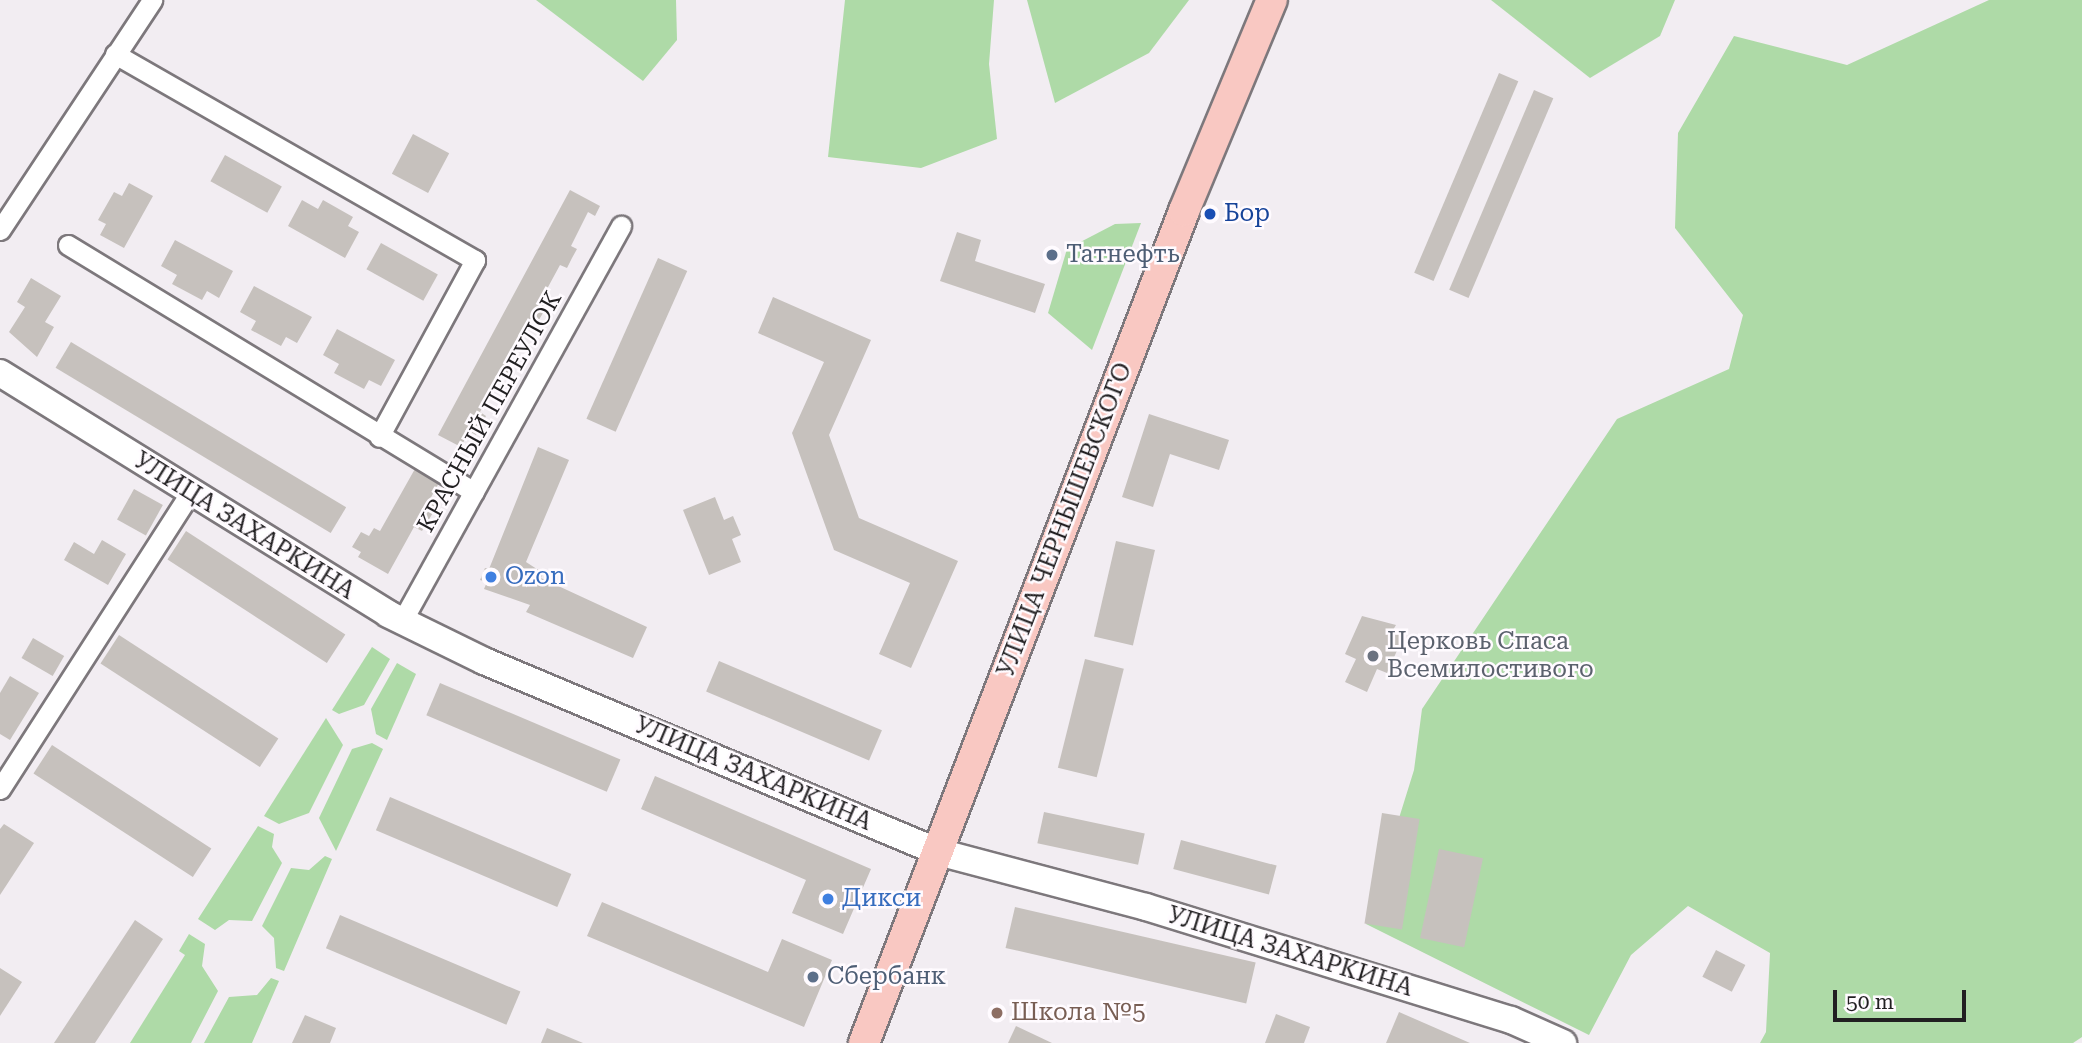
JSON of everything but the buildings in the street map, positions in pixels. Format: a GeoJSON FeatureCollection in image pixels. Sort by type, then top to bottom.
{"type":"FeatureCollection","features":[{"type":"Feature","properties":{"kind":"main road","name":"УЛИЦА ЧЕРНЫШЕВСКОГО"},"geometry":{"type":"LineString","coordinates":[[864,1043],[1184,211],[1272,0]]}},
{"type":"Feature","properties":{"kind":"street"},"geometry":{"type":"LineString","coordinates":[[0,230],[152,0]]}},
{"type":"Feature","properties":{"kind":"street"},"geometry":{"type":"LineString","coordinates":[[115,54],[475,260],[379,437]]}},
{"type":"Feature","properties":{"kind":"street","name":"КРАСНЫЙ ПЕРЕУЛОК"},"geometry":{"type":"LineString","coordinates":[[402,621],[621,226]]}},
{"type":"Feature","properties":{"kind":"street"},"geometry":{"type":"LineString","coordinates":[[68,245],[379,437],[474,492]]}},
{"type":"Feature","properties":{"kind":"street","name":"УЛИЦА ЗАХАРКИНА"},"geometry":{"type":"LineString","coordinates":[[0,373],[402,621],[484,662],[938,852],[1146,906],[1511,1020],[1563,1043]]}},
{"type":"Feature","properties":{"kind":"street"},"geometry":{"type":"LineString","coordinates":[[0,789],[190,492]]}},
{"type":"Feature","properties":{"kind":"green space"},"geometry":{"type":"Polygon","coordinates":[[[536,0],[676,0],[677,40],[643,81],[536,0]]]}},
{"type":"Feature","properties":{"kind":"green space"},"geometry":{"type":"Polygon","coordinates":[[[845,0],[994,0],[989,64],[997,139],[921,168],[828,157],[845,0]]]}},
{"type":"Feature","properties":{"kind":"green space"},"geometry":{"type":"Polygon","coordinates":[[[1027,0],[1189,0],[1149,53],[1055,103],[1027,0]]]}},
{"type":"Feature","properties":{"kind":"green space"},"geometry":{"type":"Polygon","coordinates":[[[1491,0],[1675,0],[1660,36],[1590,78],[1491,0]]]}},
{"type":"Feature","properties":{"kind":"green space"},"geometry":{"type":"Polygon","coordinates":[[[1989,0],[2082,0],[2082,1037],[2073,1043],[1760,1043],[1766,1032],[1770,953],[1688,906],[1631,955],[1589,1035],[1366,924],[1414,770],[1422,709],[1617,419],[1729,369],[1743,315],[1675,228],[1678,133],[1734,36],[1847,65],[1989,0]]]}},
{"type":"Feature","properties":{"kind":"green space"},"geometry":{"type":"Polygon","coordinates":[[[1141,223],[1092,350],[1048,313],[1067,249],[1115,224],[1141,223]]]}},
{"type":"Feature","properties":{"kind":"green space"},"geometry":{"type":"Polygon","coordinates":[[[372,647],[390,659],[364,705],[339,714],[332,710],[372,647]]]}},
{"type":"Feature","properties":{"kind":"green space"},"geometry":{"type":"Polygon","coordinates":[[[397,663],[416,674],[387,740],[376,734],[371,709],[397,663]]]}},
{"type":"Feature","properties":{"kind":"green space"},"geometry":{"type":"Polygon","coordinates":[[[326,718],[343,745],[309,813],[279,824],[264,816],[326,718]]]}},
{"type":"Feature","properties":{"kind":"green space"},"geometry":{"type":"Polygon","coordinates":[[[372,743],[383,749],[336,851],[319,818],[352,749],[372,743]]]}},
{"type":"Feature","properties":{"kind":"green space"},"geometry":{"type":"Polygon","coordinates":[[[258,826],[274,834],[272,847],[282,863],[252,921],[229,920],[215,930],[198,919],[258,826]]]}},
{"type":"Feature","properties":{"kind":"green space"},"geometry":{"type":"Polygon","coordinates":[[[325,856],[332,859],[284,971],[276,968],[274,938],[262,926],[291,868],[309,870],[325,856]]]}},
{"type":"Feature","properties":{"kind":"green space"},"geometry":{"type":"Polygon","coordinates":[[[189,934],[205,944],[202,966],[218,991],[191,1043],[130,1043],[185,955],[179,951],[189,934]]]}},
{"type":"Feature","properties":{"kind":"green space"},"geometry":{"type":"Polygon","coordinates":[[[271,978],[279,981],[252,1043],[204,1043],[229,997],[257,995],[271,978]]]}},
{"type":"Feature","properties":{"kind":"place","name":"Бор"},"geometry":{"type":"Point","coordinates":[1210,214]}},
{"type":"Feature","properties":{"kind":"place","name":"Татнефть"},"geometry":{"type":"Point","coordinates":[1052,255]}},
{"type":"Feature","properties":{"kind":"place","name":"Ozon"},"geometry":{"type":"Point","coordinates":[491,577]}},
{"type":"Feature","properties":{"kind":"place","name":"Церковь Спаса Всемилостивого"},"geometry":{"type":"Point","coordinates":[1373,656]}},
{"type":"Feature","properties":{"kind":"place","name":"Дикси"},"geometry":{"type":"Point","coordinates":[828,899]}},
{"type":"Feature","properties":{"kind":"place","name":"Сбербанк"},"geometry":{"type":"Point","coordinates":[813,977]}},
{"type":"Feature","properties":{"kind":"place","name":"Школа №5"},"geometry":{"type":"Point","coordinates":[997,1013]}}]}
